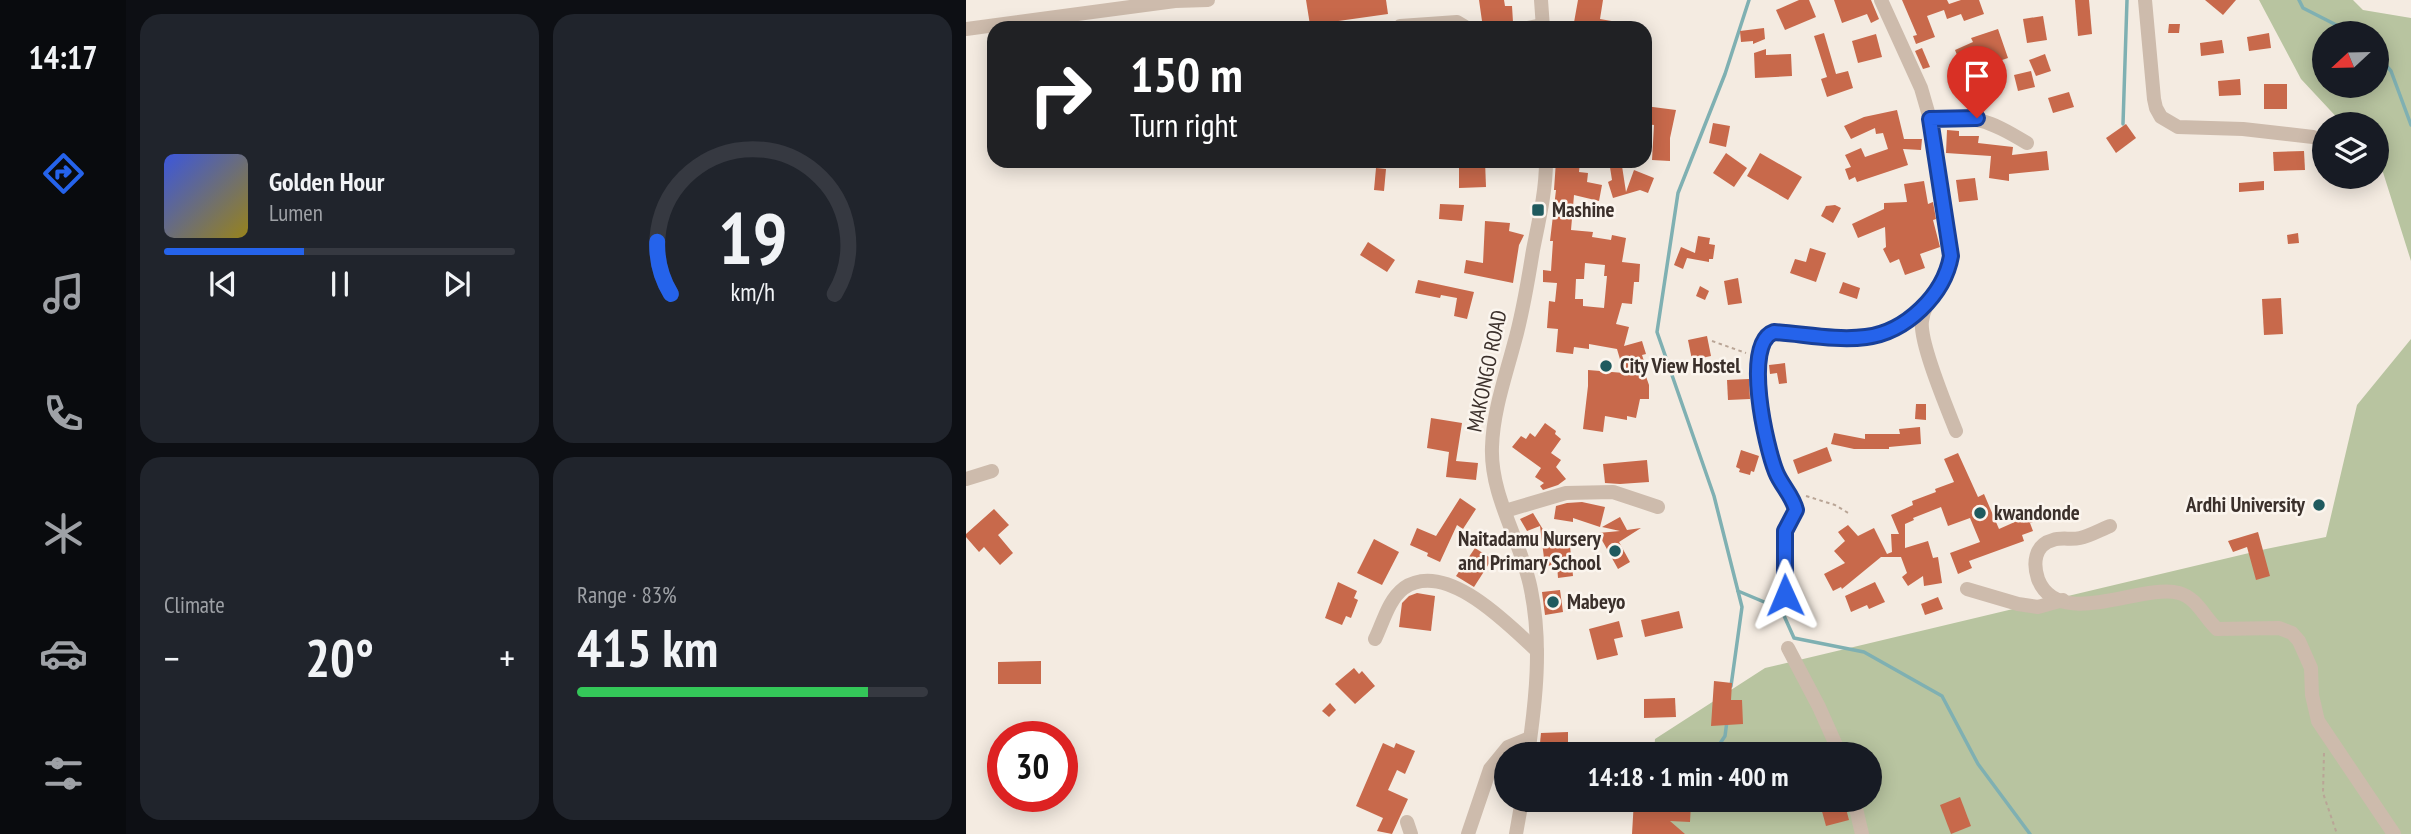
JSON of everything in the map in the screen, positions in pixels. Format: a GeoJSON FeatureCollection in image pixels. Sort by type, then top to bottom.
{"type":"FeatureCollection","features":[{"type":"Feature","properties":{"kind":"street"},"geometry":{"type":"LineString","coordinates":[[1025,21],[1174,1],[1208,0]]}},
{"type":"Feature","properties":{"kind":"street"},"geometry":{"type":"LineString","coordinates":[[1541,0],[1542,21]]}},
{"type":"Feature","properties":{"kind":"street"},"geometry":{"type":"LineString","coordinates":[[1881,0],[1922,88],[1930,119],[1951,256],[1949,270],[1927,304],[1921,322],[1924,339],[1956,431]]}},
{"type":"Feature","properties":{"kind":"street"},"geometry":{"type":"LineString","coordinates":[[2145,0],[2155,108],[2168,123],[2178,127],[2243,129],[2312,136]]}},
{"type":"Feature","properties":{"kind":"street"},"geometry":{"type":"LineString","coordinates":[[966,29],[987,26]]}},
{"type":"Feature","properties":{"kind":"street"},"geometry":{"type":"LineString","coordinates":[[1930,119],[1977,118],[1990,122],[2027,143]]}},
{"type":"Feature","properties":{"kind":"street","name":"MAKONGO ROAD"},"geometry":{"type":"LineString","coordinates":[[1530,742],[1537,651],[1531,590],[1495,480],[1492,448],[1499,394],[1515,343],[1546,184],[1546,168]]}},
{"type":"Feature","properties":{"kind":"street"},"geometry":{"type":"LineString","coordinates":[[1785,595],[1785,531],[1796,510],[1770,454],[1759,396],[1758,356],[1765,339],[1774,332],[1864,338],[1892,329],[1927,304]]}},
{"type":"Feature","properties":{"kind":"street"},"geometry":{"type":"LineString","coordinates":[[966,479],[992,471]]}},
{"type":"Feature","properties":{"kind":"street"},"geometry":{"type":"LineString","coordinates":[[1505,511],[1566,493],[1613,492],[1658,506]]}},
{"type":"Feature","properties":{"kind":"street"},"geometry":{"type":"LineString","coordinates":[[2110,526],[2090,535],[2055,539],[2043,544],[2035,558],[2034,567],[2042,587],[2052,597],[2073,604],[2178,592],[2195,601],[2217,629],[2279,628],[2292,633],[2299,641],[2311,668],[2314,709],[2326,732],[2393,834]]}},
{"type":"Feature","properties":{"kind":"street"},"geometry":{"type":"LineString","coordinates":[[1375,639],[1389,606],[1398,595],[1406,587],[1426,581],[1454,586],[1467,593],[1496,614],[1537,651]]}},
{"type":"Feature","properties":{"kind":"street"},"geometry":{"type":"LineString","coordinates":[[1967,589],[2038,607],[2063,600]]}},
{"type":"Feature","properties":{"kind":"street"},"geometry":{"type":"LineString","coordinates":[[1788,648],[1835,742]]}},
{"type":"Feature","properties":{"kind":"street"},"geometry":{"type":"LineString","coordinates":[[1468,834],[1490,769],[1508,747],[1530,738]]}},
{"type":"Feature","properties":{"kind":"street"},"geometry":{"type":"LineString","coordinates":[[1516,834],[1520,812]]}},
{"type":"Feature","properties":{"kind":"street"},"geometry":{"type":"LineString","coordinates":[[1857,812],[1862,834]]}},
{"type":"Feature","properties":{"kind":"path"},"geometry":{"type":"LineString","coordinates":[[1712,341],[1758,356]]}},
{"type":"Feature","properties":{"kind":"path"},"geometry":{"type":"LineString","coordinates":[[1804,495],[1835,505],[1850,514]]}},
{"type":"Feature","properties":{"kind":"path"},"geometry":{"type":"LineString","coordinates":[[2326,732],[2323,793],[2337,834]]}},
{"type":"Feature","properties":{"kind":"green space"},"geometry":{"type":"Polygon","coordinates":[[[2259,0],[2353,0],[2363,10],[2411,18],[2411,261],[2388,189],[2389,112],[2332,112],[2319,98],[2389,98],[2389,21],[2312,21],[2312,91],[2301,79],[2259,0]]]}},
{"type":"Feature","properties":{"kind":"green space"},"geometry":{"type":"Polygon","coordinates":[[[2411,339],[2411,834],[1647,834],[1649,812],[1882,812],[1882,742],[1655,742],[1655,739],[1765,668],[2326,537],[2357,405],[2411,339]]]}},
{"type":"Feature","properties":{"kind":"building"},"geometry":{"type":"Polygon","coordinates":[[[1306,0],[1386,0],[1388,14],[1338,21],[1309,21],[1306,0]]]}},
{"type":"Feature","properties":{"kind":"building"},"geometry":{"type":"Polygon","coordinates":[[[1479,0],[1504,0],[1505,6],[1512,6],[1513,21],[1482,21],[1479,0]]]}},
{"type":"Feature","properties":{"kind":"building"},"geometry":{"type":"Polygon","coordinates":[[[1578,0],[1603,0],[1600,19],[1612,21],[1574,21],[1578,0]]]}},
{"type":"Feature","properties":{"kind":"building"},"geometry":{"type":"Polygon","coordinates":[[[1799,0],[1809,0],[1816,17],[1785,30],[1776,10],[1799,0]]]}},
{"type":"Feature","properties":{"kind":"building"},"geometry":{"type":"Polygon","coordinates":[[[1834,0],[1871,0],[1879,19],[1871,23],[1867,14],[1842,23],[1834,0]]]}},
{"type":"Feature","properties":{"kind":"building"},"geometry":{"type":"Polygon","coordinates":[[[1902,0],[1947,0],[1949,4],[1961,0],[1979,0],[1984,14],[1964,21],[1961,14],[1947,19],[1944,10],[1927,16],[1935,37],[1916,44],[1913,36],[1917,35],[1902,0]]]}},
{"type":"Feature","properties":{"kind":"building"},"geometry":{"type":"Polygon","coordinates":[[[2075,0],[2089,0],[2092,34],[2078,36],[2075,0]]]}},
{"type":"Feature","properties":{"kind":"building"},"geometry":{"type":"Polygon","coordinates":[[[2205,0],[2236,0],[2223,15],[2205,0]]]}},
{"type":"Feature","properties":{"kind":"building"},"geometry":{"type":"Polygon","coordinates":[[[2043,16],[2047,40],[2027,43],[2023,19],[2043,16]]]}},
{"type":"Feature","properties":{"kind":"building"},"geometry":{"type":"Polygon","coordinates":[[[2169,24],[2180,24],[2179,33],[2168,33],[2169,24]]]}},
{"type":"Feature","properties":{"kind":"building"},"geometry":{"type":"Polygon","coordinates":[[[1764,28],[1765,39],[1753,44],[1753,41],[1741,42],[1740,31],[1764,28]]]}},
{"type":"Feature","properties":{"kind":"building"},"geometry":{"type":"Polygon","coordinates":[[[1998,29],[2008,58],[1981,67],[1976,52],[1959,60],[1955,50],[1973,42],[1971,38],[1998,29]]]}},
{"type":"Feature","properties":{"kind":"building"},"geometry":{"type":"Polygon","coordinates":[[[1824,33],[1836,74],[1848,71],[1853,88],[1827,97],[1821,79],[1827,77],[1814,36],[1824,33]]]}},
{"type":"Feature","properties":{"kind":"building"},"geometry":{"type":"Polygon","coordinates":[[[2269,33],[2271,48],[2249,51],[2247,37],[2269,33]]]}},
{"type":"Feature","properties":{"kind":"building"},"geometry":{"type":"Polygon","coordinates":[[[1876,34],[1882,57],[1858,63],[1852,41],[1876,34]]]}},
{"type":"Feature","properties":{"kind":"building"},"geometry":{"type":"Polygon","coordinates":[[[2222,40],[2224,53],[2201,56],[2200,43],[2222,40]]]}},
{"type":"Feature","properties":{"kind":"building"},"geometry":{"type":"Polygon","coordinates":[[[1922,48],[1930,67],[1923,69],[1915,51],[1922,48]]]}},
{"type":"Feature","properties":{"kind":"building"},"geometry":{"type":"Polygon","coordinates":[[[1766,49],[1766,55],[1791,54],[1792,76],[1755,78],[1754,53],[1766,49]]]}},
{"type":"Feature","properties":{"kind":"building"},"geometry":{"type":"Polygon","coordinates":[[[2045,54],[2051,71],[2036,76],[2029,60],[2045,54]]]}},
{"type":"Feature","properties":{"kind":"building"},"geometry":{"type":"Polygon","coordinates":[[[2031,71],[2035,87],[2018,91],[2014,75],[2031,71]]]}},
{"type":"Feature","properties":{"kind":"building"},"geometry":{"type":"Polygon","coordinates":[[[2240,79],[2241,95],[2219,96],[2218,81],[2240,79]]]}},
{"type":"Feature","properties":{"kind":"building"},"geometry":{"type":"Polygon","coordinates":[[[2264,84],[2287,84],[2287,109],[2264,109],[2264,84]]]}},
{"type":"Feature","properties":{"kind":"building"},"geometry":{"type":"Polygon","coordinates":[[[2069,92],[2074,107],[2053,113],[2048,98],[2069,92]]]}},
{"type":"Feature","properties":{"kind":"building"},"geometry":{"type":"Polygon","coordinates":[[[1652,107],[1676,110],[1670,138],[1670,161],[1652,160],[1652,107]]]}},
{"type":"Feature","properties":{"kind":"building"},"geometry":{"type":"Polygon","coordinates":[[[1897,110],[1904,139],[1922,139],[1921,150],[1903,149],[1908,165],[1857,182],[1855,177],[1849,180],[1845,169],[1851,167],[1845,155],[1861,148],[1865,157],[1888,149],[1883,133],[1876,134],[1875,128],[1851,139],[1844,126],[1864,117],[1897,110]]]}},
{"type":"Feature","properties":{"kind":"building"},"geometry":{"type":"Polygon","coordinates":[[[1713,123],[1730,126],[1726,147],[1709,143],[1713,123]]]}},
{"type":"Feature","properties":{"kind":"building"},"geometry":{"type":"Polygon","coordinates":[[[2126,124],[2136,138],[2116,153],[2106,138],[2126,124]]]}},
{"type":"Feature","properties":{"kind":"building"},"geometry":{"type":"Polygon","coordinates":[[[1947,130],[1959,131],[1959,136],[1979,136],[1978,143],[2013,147],[2012,155],[2047,151],[2049,170],[2009,174],[2009,181],[1989,178],[1991,156],[1946,153],[1947,130]]]}},
{"type":"Feature","properties":{"kind":"building"},"geometry":{"type":"Polygon","coordinates":[[[2304,151],[2305,170],[2274,171],[2273,152],[2304,151]]]}},
{"type":"Feature","properties":{"kind":"building"},"geometry":{"type":"Polygon","coordinates":[[[1726,153],[1747,168],[1734,187],[1713,173],[1726,153]]]}},
{"type":"Feature","properties":{"kind":"building"},"geometry":{"type":"Polygon","coordinates":[[[1760,153],[1802,177],[1788,200],[1747,176],[1760,153]]]}},
{"type":"Feature","properties":{"kind":"building"},"geometry":{"type":"Polygon","coordinates":[[[1376,168],[1386,169],[1384,191],[1374,190],[1376,168]]]}},
{"type":"Feature","properties":{"kind":"building"},"geometry":{"type":"Polygon","coordinates":[[[1459,168],[1485,168],[1486,187],[1459,188],[1459,168]]]}},
{"type":"Feature","properties":{"kind":"building"},"geometry":{"type":"Polygon","coordinates":[[[1556,168],[1579,168],[1579,172],[1588,173],[1587,182],[1602,185],[1599,201],[1574,195],[1571,230],[1593,232],[1592,237],[1611,240],[1612,235],[1626,238],[1622,262],[1640,264],[1639,282],[1634,282],[1632,304],[1622,303],[1616,324],[1629,327],[1624,346],[1642,341],[1646,354],[1642,355],[1645,364],[1642,365],[1649,385],[1649,399],[1640,399],[1636,418],[1627,416],[1627,420],[1605,416],[1603,432],[1583,429],[1588,370],[1624,373],[1617,349],[1589,344],[1589,349],[1574,347],[1573,354],[1556,352],[1558,329],[1547,328],[1549,301],[1555,302],[1557,283],[1543,282],[1543,270],[1551,271],[1553,241],[1550,241],[1556,190],[1556,168]],[[1585,263],[1584,279],[1576,279],[1575,299],[1583,299],[1583,306],[1604,308],[1607,276],[1604,276],[1605,265],[1585,263]]]}},
{"type":"Feature","properties":{"kind":"building"},"geometry":{"type":"Polygon","coordinates":[[[1610,168],[1622,168],[1626,192],[1634,170],[1654,178],[1648,193],[1640,190],[1613,198],[1608,182],[1612,180],[1610,168]]]}},
{"type":"Feature","properties":{"kind":"building"},"geometry":{"type":"Polygon","coordinates":[[[1975,178],[1978,200],[1959,202],[1956,180],[1975,178]]]}},
{"type":"Feature","properties":{"kind":"building"},"geometry":{"type":"Polygon","coordinates":[[[1924,181],[1928,204],[1933,202],[1936,219],[1933,220],[1940,247],[1920,254],[1925,268],[1905,275],[1899,259],[1890,263],[1883,249],[1886,247],[1885,227],[1858,238],[1852,224],[1884,209],[1884,203],[1907,202],[1904,184],[1924,181]]]}},
{"type":"Feature","properties":{"kind":"building"},"geometry":{"type":"Polygon","coordinates":[[[2264,181],[2264,190],[2239,192],[2239,183],[2264,181]]]}},
{"type":"Feature","properties":{"kind":"building"},"geometry":{"type":"Polygon","coordinates":[[[1440,204],[1464,205],[1462,221],[1439,219],[1440,204]]]}},
{"type":"Feature","properties":{"kind":"building"},"geometry":{"type":"Polygon","coordinates":[[[1835,205],[1841,208],[1833,223],[1821,216],[1826,206],[1835,205]]]}},
{"type":"Feature","properties":{"kind":"building"},"geometry":{"type":"Polygon","coordinates":[[[1485,221],[1510,223],[1509,231],[1524,235],[1519,245],[1513,283],[1464,273],[1466,260],[1483,263],[1485,221]]]}},
{"type":"Feature","properties":{"kind":"building"},"geometry":{"type":"Polygon","coordinates":[[[2298,233],[2299,243],[2288,244],[2287,235],[2298,233]]]}},
{"type":"Feature","properties":{"kind":"building"},"geometry":{"type":"Polygon","coordinates":[[[1698,236],[1710,238],[1709,244],[1715,245],[1713,259],[1709,259],[1709,262],[1687,258],[1683,269],[1674,265],[1681,247],[1695,253],[1698,236]]]}},
{"type":"Feature","properties":{"kind":"building"},"geometry":{"type":"Polygon","coordinates":[[[1368,242],[1395,260],[1387,272],[1360,255],[1368,242]]]}},
{"type":"Feature","properties":{"kind":"building"},"geometry":{"type":"Polygon","coordinates":[[[1810,248],[1826,253],[1816,282],[1790,273],[1795,259],[1806,262],[1810,248]]]}},
{"type":"Feature","properties":{"kind":"building"},"geometry":{"type":"Polygon","coordinates":[[[1738,278],[1742,303],[1728,305],[1724,281],[1738,278]]]}},
{"type":"Feature","properties":{"kind":"building"},"geometry":{"type":"Polygon","coordinates":[[[1418,280],[1474,292],[1467,319],[1454,316],[1457,298],[1415,293],[1418,280]]]}},
{"type":"Feature","properties":{"kind":"building"},"geometry":{"type":"Polygon","coordinates":[[[1843,282],[1860,288],[1857,299],[1839,293],[1843,282]]]}},
{"type":"Feature","properties":{"kind":"building"},"geometry":{"type":"Polygon","coordinates":[[[1700,286],[1709,291],[1705,300],[1696,296],[1700,286]]]}},
{"type":"Feature","properties":{"kind":"building"},"geometry":{"type":"Polygon","coordinates":[[[2281,298],[2283,334],[2264,335],[2262,299],[2281,298]]]}},
{"type":"Feature","properties":{"kind":"building"},"geometry":{"type":"Polygon","coordinates":[[[1707,336],[1711,356],[1692,360],[1688,340],[1707,336]]]}},
{"type":"Feature","properties":{"kind":"building"},"geometry":{"type":"Polygon","coordinates":[[[1785,363],[1787,383],[1779,384],[1777,373],[1770,374],[1769,365],[1785,363]]]}},
{"type":"Feature","properties":{"kind":"building"},"geometry":{"type":"Polygon","coordinates":[[[1749,379],[1750,399],[1728,400],[1727,380],[1749,379]]]}},
{"type":"Feature","properties":{"kind":"building"},"geometry":{"type":"Polygon","coordinates":[[[1916,404],[1926,404],[1926,420],[1915,419],[1916,404]]]}},
{"type":"Feature","properties":{"kind":"building"},"geometry":{"type":"Polygon","coordinates":[[[1431,418],[1462,423],[1456,461],[1478,463],[1476,480],[1446,477],[1449,452],[1427,448],[1431,418]]]}},
{"type":"Feature","properties":{"kind":"building"},"geometry":{"type":"Polygon","coordinates":[[[1545,423],[1556,431],[1555,434],[1561,439],[1551,453],[1561,460],[1556,467],[1566,479],[1543,490],[1540,486],[1544,483],[1535,477],[1541,468],[1512,447],[1521,436],[1526,439],[1530,433],[1535,437],[1545,423]]]}},
{"type":"Feature","properties":{"kind":"building"},"geometry":{"type":"Polygon","coordinates":[[[1920,427],[1921,444],[1889,449],[1854,449],[1831,444],[1834,433],[1865,439],[1865,434],[1900,434],[1899,429],[1920,427]]]}},
{"type":"Feature","properties":{"kind":"building"},"geometry":{"type":"Polygon","coordinates":[[[1827,447],[1832,461],[1798,474],[1793,460],[1827,447]]]}},
{"type":"Feature","properties":{"kind":"building"},"geometry":{"type":"Polygon","coordinates":[[[1741,450],[1759,456],[1754,472],[1751,471],[1750,475],[1739,472],[1740,469],[1736,467],[1741,450]]]}},
{"type":"Feature","properties":{"kind":"building"},"geometry":{"type":"Polygon","coordinates":[[[1958,453],[1978,497],[1984,494],[1999,529],[2017,521],[2014,512],[2035,508],[2039,520],[2030,523],[2033,531],[2022,535],[2024,541],[1969,561],[1972,568],[1958,574],[1950,553],[1980,542],[1970,518],[1948,526],[1941,507],[1905,524],[1905,548],[1928,541],[1933,558],[1938,557],[1942,583],[1924,586],[1923,576],[1908,586],[1902,577],[1907,573],[1901,557],[1881,557],[1842,589],[1841,587],[1833,591],[1824,574],[1845,563],[1834,551],[1845,541],[1838,532],[1848,525],[1858,536],[1874,528],[1887,554],[1892,552],[1891,534],[1899,534],[1891,515],[1913,505],[1912,501],[1954,482],[1944,459],[1958,453]]]}},
{"type":"Feature","properties":{"kind":"building"},"geometry":{"type":"Polygon","coordinates":[[[1647,460],[1649,482],[1605,483],[1603,464],[1647,460]]]}},
{"type":"Feature","properties":{"kind":"building"},"geometry":{"type":"Polygon","coordinates":[[[1460,498],[1476,509],[1463,529],[1457,525],[1440,562],[1410,545],[1417,528],[1436,536],[1460,498]]]}},
{"type":"Feature","properties":{"kind":"building"},"geometry":{"type":"Polygon","coordinates":[[[1582,502],[1605,507],[1600,527],[1573,518],[1573,522],[1554,519],[1556,506],[1582,502]]]}},
{"type":"Feature","properties":{"kind":"building"},"geometry":{"type":"Polygon","coordinates":[[[994,509],[1009,525],[998,535],[1013,553],[1000,565],[984,547],[979,552],[966,537],[966,534],[994,509]]]}},
{"type":"Feature","properties":{"kind":"building"},"geometry":{"type":"Polygon","coordinates":[[[1533,513],[1550,541],[1550,538],[1569,536],[1573,576],[1558,578],[1557,565],[1545,566],[1540,526],[1527,531],[1520,519],[1533,513]]]}},
{"type":"Feature","properties":{"kind":"building"},"geometry":{"type":"Polygon","coordinates":[[[1620,517],[1627,530],[1641,528],[1619,542],[1630,562],[1618,569],[1598,533],[1620,531],[1602,527],[1620,517]]]}},
{"type":"Feature","properties":{"kind":"building"},"geometry":{"type":"Polygon","coordinates":[[[2258,532],[2270,576],[2256,580],[2247,547],[2233,552],[2228,541],[2258,532]]]}},
{"type":"Feature","properties":{"kind":"building"},"geometry":{"type":"Polygon","coordinates":[[[1374,539],[1399,552],[1382,585],[1357,573],[1374,539]]]}},
{"type":"Feature","properties":{"kind":"building"},"geometry":{"type":"Polygon","coordinates":[[[1475,548],[1492,559],[1474,587],[1456,576],[1475,548]]]}},
{"type":"Feature","properties":{"kind":"building"},"geometry":{"type":"Polygon","coordinates":[[[1338,582],[1357,591],[1354,598],[1358,600],[1351,618],[1346,616],[1342,625],[1325,618],[1338,582]]]}},
{"type":"Feature","properties":{"kind":"building"},"geometry":{"type":"Polygon","coordinates":[[[1875,582],[1885,602],[1869,609],[1867,605],[1851,612],[1845,596],[1875,582]]]}},
{"type":"Feature","properties":{"kind":"building","name":"Mabeyo"},"geometry":{"type":"Polygon","coordinates":[[[1560,590],[1563,612],[1545,615],[1542,592],[1560,590]]]}},
{"type":"Feature","properties":{"kind":"building"},"geometry":{"type":"Polygon","coordinates":[[[1417,593],[1435,596],[1431,631],[1399,627],[1402,603],[1417,593]]]}},
{"type":"Feature","properties":{"kind":"building"},"geometry":{"type":"Polygon","coordinates":[[[1938,597],[1943,609],[1925,615],[1921,604],[1938,597]]]}},
{"type":"Feature","properties":{"kind":"building"},"geometry":{"type":"Polygon","coordinates":[[[1679,611],[1683,628],[1645,637],[1641,620],[1679,611]]]}},
{"type":"Feature","properties":{"kind":"building"},"geometry":{"type":"Polygon","coordinates":[[[1619,621],[1623,637],[1614,639],[1618,655],[1597,660],[1589,629],[1619,621]]]}},
{"type":"Feature","properties":{"kind":"building"},"geometry":{"type":"Polygon","coordinates":[[[1041,661],[1041,684],[998,684],[998,662],[1041,661]]]}},
{"type":"Feature","properties":{"kind":"building"},"geometry":{"type":"Polygon","coordinates":[[[1354,668],[1359,674],[1362,671],[1375,686],[1355,704],[1335,684],[1354,668]]]}},
{"type":"Feature","properties":{"kind":"building"},"geometry":{"type":"Polygon","coordinates":[[[1714,681],[1732,683],[1731,700],[1742,700],[1743,724],[1711,726],[1714,681]]]}},
{"type":"Feature","properties":{"kind":"building"},"geometry":{"type":"Polygon","coordinates":[[[1675,698],[1676,717],[1644,718],[1644,699],[1675,698]]]}},
{"type":"Feature","properties":{"kind":"building"},"geometry":{"type":"Polygon","coordinates":[[[1330,703],[1336,710],[1329,717],[1322,711],[1330,703]]]}},
{"type":"Feature","properties":{"kind":"building"},"geometry":{"type":"Polygon","coordinates":[[[1568,732],[1568,742],[1540,742],[1541,733],[1568,732]]]}},
{"type":"Feature","properties":{"kind":"building"},"geometry":{"type":"Polygon","coordinates":[[[1383,743],[1394,748],[1396,743],[1415,751],[1405,774],[1397,770],[1388,790],[1408,799],[1392,834],[1377,831],[1383,818],[1356,806],[1383,743]]]}},
{"type":"Feature","properties":{"kind":"building"},"geometry":{"type":"Polygon","coordinates":[[[1960,797],[1971,826],[1951,834],[1940,805],[1960,797]]]}},
{"type":"Feature","properties":{"kind":"building"},"geometry":{"type":"Polygon","coordinates":[[[1633,812],[1691,812],[1690,822],[1670,821],[1685,834],[1632,834],[1633,812]]]}},
{"type":"Feature","properties":{"kind":"building"},"geometry":{"type":"Polygon","coordinates":[[[1822,812],[1847,812],[1849,820],[1826,826],[1822,812]]]}},
{"type":"Feature","properties":{"kind":"waterway"},"geometry":{"type":"LineString","coordinates":[[1731,686],[1742,607],[1714,496],[1657,332],[1678,193],[1725,74],[1749,0]]}},
{"type":"Feature","properties":{"kind":"waterway"},"geometry":{"type":"LineString","coordinates":[[2123,124],[2127,0]]}},
{"type":"Feature","properties":{"kind":"waterway"},"geometry":{"type":"LineString","coordinates":[[2299,0],[2303,8],[2328,21]]}},
{"type":"Feature","properties":{"kind":"waterway"},"geometry":{"type":"LineString","coordinates":[[2389,69],[2411,125]]}},
{"type":"Feature","properties":{"kind":"waterway"},"geometry":{"type":"LineString","coordinates":[[1738,591],[1781,609],[1794,638],[1864,652],[1942,696],[1978,764],[2030,834]]}},
{"type":"Feature","properties":{"kind":"waterway"},"geometry":{"type":"LineString","coordinates":[[1721,742],[1725,736],[1727,721]]}},
{"type":"Feature","properties":{"kind":"place","name":"Mashine"},"geometry":{"type":"Point","coordinates":[1538,210]}},
{"type":"Feature","properties":{"kind":"place","name":"City View Hostel"},"geometry":{"type":"Point","coordinates":[1606,366]}},
{"type":"Feature","properties":{"kind":"place","name":"Ardhi University"},"geometry":{"type":"Point","coordinates":[2319,505]}},
{"type":"Feature","properties":{"kind":"place","name":"kwandonde"},"geometry":{"type":"Point","coordinates":[1980,513]}},
{"type":"Feature","properties":{"kind":"place","name":"Naitadamu Nursery and Primary School"},"geometry":{"type":"Point","coordinates":[1615,551]}},
{"type":"Feature","properties":{"kind":"place","name":"Mabeyo"},"geometry":{"type":"Point","coordinates":[1553,602]}},
{"type":"Feature","properties":{"kind":"route"},"geometry":{"type":"LineString","coordinates":[[1785,595],[1785,531],[1795,515],[1796,505],[1783,486],[1770,454],[1759,396],[1757,374],[1760,346],[1769,334],[1774,332],[1852,338],[1878,335],[1907,320],[1927,304],[1949,270],[1951,256],[1930,119],[1977,118]]}}]}
